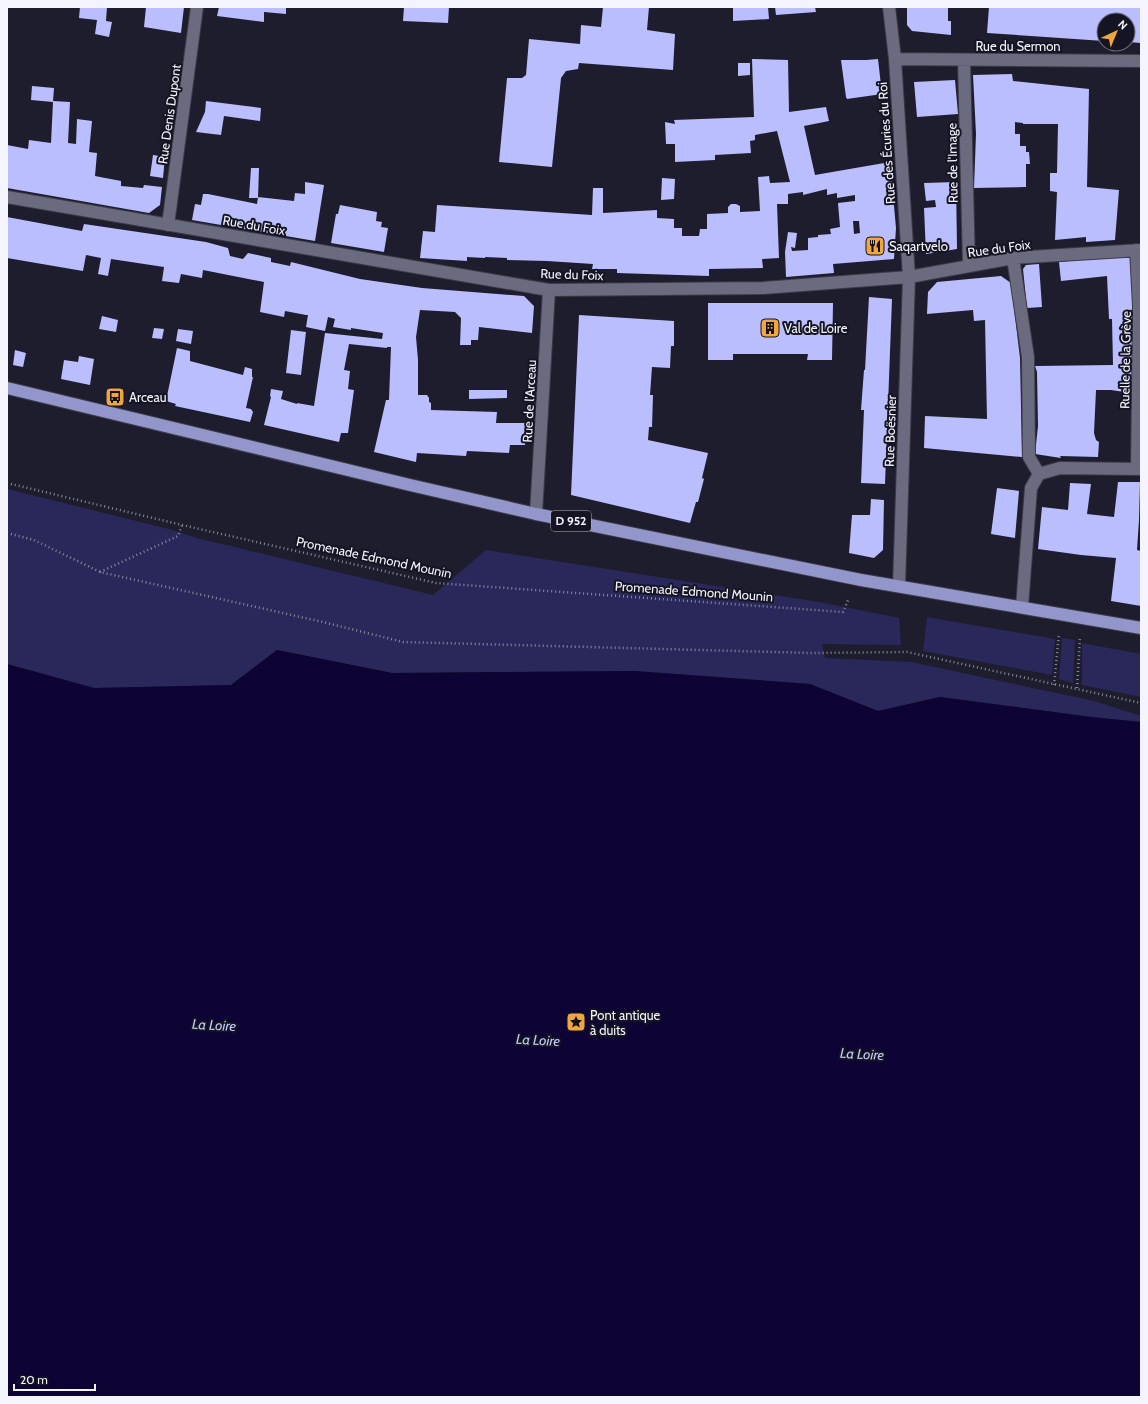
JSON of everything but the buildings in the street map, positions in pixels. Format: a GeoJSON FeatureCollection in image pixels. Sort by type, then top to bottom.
{"type":"FeatureCollection","features":[{"type":"Feature","properties":{"kind":"main road","name":"D 952"},"geometry":{"type":"LineString","coordinates":[[7,388],[536,514],[861,580],[1141,628]]}},
{"type":"Feature","properties":{"kind":"street","name":"Rue Denis Dupont"},"geometry":{"type":"LineString","coordinates":[[168,225],[197,7]]}},
{"type":"Feature","properties":{"kind":"street","name":"Rue des Écuries du Roi"},"geometry":{"type":"LineString","coordinates":[[889,7],[895,59],[909,277]]}},
{"type":"Feature","properties":{"kind":"street","name":"Rue du Sermon"},"geometry":{"type":"LineString","coordinates":[[895,59],[1141,61]]}},
{"type":"Feature","properties":{"kind":"street","name":"Rue de l'Image"},"geometry":{"type":"LineString","coordinates":[[964,60],[969,266]]}},
{"type":"Feature","properties":{"kind":"street","name":"Rue du Foix"},"geometry":{"type":"LineString","coordinates":[[7,197],[549,290],[763,288],[909,277],[1013,258],[1139,250]]}},
{"type":"Feature","properties":{"kind":"street","name":"Ruelle de la Grève"},"geometry":{"type":"LineString","coordinates":[[1139,250],[1139,469]]}},
{"type":"Feature","properties":{"kind":"street"},"geometry":{"type":"LineString","coordinates":[[1013,258],[1028,357],[1029,457],[1039,474]]}},
{"type":"Feature","properties":{"kind":"street","name":"Rue Boësnier"},"geometry":{"type":"LineString","coordinates":[[899,586],[909,277]]}},
{"type":"Feature","properties":{"kind":"street","name":"Rue de l'Arceau"},"geometry":{"type":"LineString","coordinates":[[536,514],[549,290]]}},
{"type":"Feature","properties":{"kind":"street"},"geometry":{"type":"LineString","coordinates":[[1022,607],[1031,488],[1039,474],[1060,468],[1139,469]]}},
{"type":"Feature","properties":{"kind":"path","name":"Promenade Edmond Mounin"},"geometry":{"type":"LineString","coordinates":[[7,483],[436,583],[843,612],[851,593]]}},
{"type":"Feature","properties":{"kind":"path"},"geometry":{"type":"LineString","coordinates":[[100,572],[178,536],[182,525]]}},
{"type":"Feature","properties":{"kind":"path"},"geometry":{"type":"LineString","coordinates":[[7,533],[34,540],[100,572],[315,620],[403,642],[811,653],[906,652],[1141,703]]}},
{"type":"Feature","properties":{"kind":"path"},"geometry":{"type":"LineString","coordinates":[[1054,685],[1060,630]]}},
{"type":"Feature","properties":{"kind":"path"},"geometry":{"type":"LineString","coordinates":[[1077,688],[1080,635]]}},
{"type":"Feature","properties":{"kind":"shaded area"},"geometry":{"type":"Polygon","coordinates":[[[7,489],[169,529],[197,538],[433,595],[486,550],[819,602],[899,618],[901,645],[822,644],[825,658],[911,662],[1094,701],[1141,716],[1141,722],[1091,717],[940,697],[878,711],[810,684],[635,671],[392,673],[277,650],[231,685],[94,688],[7,664],[7,489]]]}},
{"type":"Feature","properties":{"kind":"shaded area"},"geometry":{"type":"Polygon","coordinates":[[[927,617],[1055,639],[1052,675],[923,651],[927,617]]]}},
{"type":"Feature","properties":{"kind":"shaded area"},"geometry":{"type":"Polygon","coordinates":[[[1062,638],[1075,640],[1073,683],[1059,679],[1062,638]]]}},
{"type":"Feature","properties":{"kind":"shaded area"},"geometry":{"type":"Polygon","coordinates":[[[1082,643],[1141,654],[1141,697],[1082,685],[1082,643]]]}},
{"type":"Feature","properties":{"kind":"water","name":"La Loire"},"geometry":{"type":"Polygon","coordinates":[[[277,650],[392,673],[635,671],[810,684],[878,711],[940,697],[1091,717],[1141,722],[1141,1397],[7,1397],[7,664],[94,688],[231,685],[277,650]]]}},
{"type":"Feature","properties":{"kind":"place","name":"Saqartvelo"},"geometry":{"type":"Point","coordinates":[875,246]}},
{"type":"Feature","properties":{"kind":"place","name":"Val de Loire"},"geometry":{"type":"Point","coordinates":[770,328]}},
{"type":"Feature","properties":{"kind":"place","name":"Arceau"},"geometry":{"type":"Point","coordinates":[115,397]}},
{"type":"Feature","properties":{"kind":"place","name":"Pont antique à duits"},"geometry":{"type":"Point","coordinates":[576,1022]}}]}
